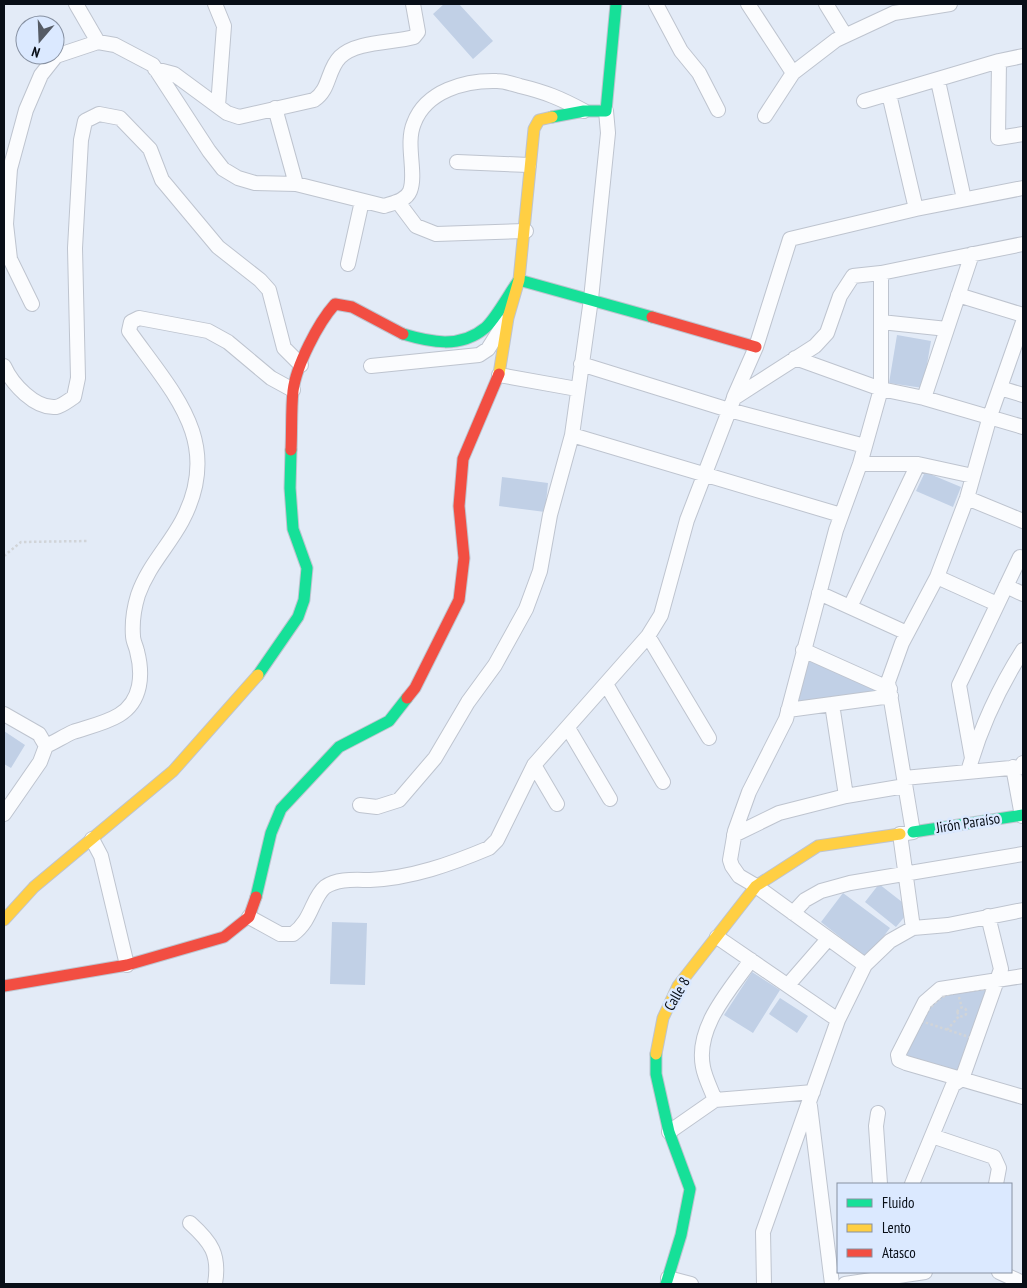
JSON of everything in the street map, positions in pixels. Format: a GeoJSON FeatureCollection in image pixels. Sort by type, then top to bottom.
{"type":"FeatureCollection","features":[{"type":"Feature","properties":{"kind":"street"},"geometry":{"type":"LineString","coordinates":[[76,4],[98,42]]}},
{"type":"Feature","properties":{"kind":"street"},"geometry":{"type":"LineString","coordinates":[[215,4],[224,26],[218,106]]}},
{"type":"Feature","properties":{"kind":"street"},"geometry":{"type":"LineString","coordinates":[[32,304],[10,259],[5,234],[7,169],[26,110],[41,75],[56,56],[98,42],[115,45],[155,69],[174,74],[227,113],[239,117],[314,100],[321,95],[339,58],[350,50],[414,37],[418,32],[412,4]]}},
{"type":"Feature","properties":{"kind":"street"},"geometry":{"type":"LineString","coordinates":[[360,805],[377,807],[399,800],[435,758],[468,702],[500,657],[526,609],[540,571],[550,515],[572,435],[591,299],[608,133],[606,110],[616,4]]}},
{"type":"Feature","properties":{"kind":"street"},"geometry":{"type":"LineString","coordinates":[[656,4],[681,50],[699,73],[718,110]]}},
{"type":"Feature","properties":{"kind":"street"},"geometry":{"type":"LineString","coordinates":[[748,4],[793,73]]}},
{"type":"Feature","properties":{"kind":"street"},"geometry":{"type":"LineString","coordinates":[[826,4],[845,35]]}},
{"type":"Feature","properties":{"kind":"street"},"geometry":{"type":"LineString","coordinates":[[765,116],[793,73],[836,40],[893,8],[950,4]]}},
{"type":"Feature","properties":{"kind":"street"},"geometry":{"type":"LineString","coordinates":[[864,101],[938,81],[999,61],[1023,56]]}},
{"type":"Feature","properties":{"kind":"street"},"geometry":{"type":"LineString","coordinates":[[999,61],[998,138],[1023,134]]}},
{"type":"Feature","properties":{"kind":"street"},"geometry":{"type":"LineString","coordinates":[[155,69],[223,169],[238,178],[255,183],[296,184],[384,206],[398,202],[409,193],[412,182],[409,155],[413,124],[422,106],[439,93],[462,85],[498,80],[555,95],[584,111]]}},
{"type":"Feature","properties":{"kind":"street"},"geometry":{"type":"LineString","coordinates":[[938,81],[964,199]]}},
{"type":"Feature","properties":{"kind":"street"},"geometry":{"type":"LineString","coordinates":[[889,94],[916,209]]}},
{"type":"Feature","properties":{"kind":"street"},"geometry":{"type":"LineString","coordinates":[[275,108],[296,184]]}},
{"type":"Feature","properties":{"kind":"street"},"geometry":{"type":"LineString","coordinates":[[4,986],[127,965],[224,937],[249,917],[262,878],[272,833],[281,809],[339,747],[389,721],[415,688],[458,600],[464,558],[459,506],[463,459],[499,375],[508,318],[520,280],[526,230],[529,165],[534,129],[540,120],[584,111],[606,110]]}},
{"type":"Feature","properties":{"kind":"street"},"geometry":{"type":"LineString","coordinates":[[4,366],[20,388],[39,404],[58,407],[74,397],[78,378],[75,248],[81,140],[85,121],[99,114],[120,118],[150,148],[162,180],[218,247],[260,280],[268,290],[284,348],[301,365]]}},
{"type":"Feature","properties":{"kind":"street"},"geometry":{"type":"LineString","coordinates":[[457,162],[529,165]]}},
{"type":"Feature","properties":{"kind":"street"},"geometry":{"type":"LineString","coordinates":[[249,917],[280,934],[293,934],[308,918],[324,888],[338,881],[392,879],[417,874],[489,848],[498,840],[534,765],[648,636],[661,616],[668,596],[687,520],[731,404],[756,348],[790,239],[916,209],[1023,188]]}},
{"type":"Feature","properties":{"kind":"street"},"geometry":{"type":"LineString","coordinates":[[348,264],[362,201]]}},
{"type":"Feature","properties":{"kind":"street"},"geometry":{"type":"LineString","coordinates":[[398,202],[416,226],[436,234],[526,230]]}},
{"type":"Feature","properties":{"kind":"street"},"geometry":{"type":"LineString","coordinates":[[731,404],[815,346],[827,332],[840,296],[853,276],[881,273],[1023,244]]}},
{"type":"Feature","properties":{"kind":"street"},"geometry":{"type":"LineString","coordinates":[[924,398],[972,254]]}},
{"type":"Feature","properties":{"kind":"street"},"geometry":{"type":"LineString","coordinates":[[865,965],[756,886],[739,876],[730,860],[734,835],[749,792],[786,719],[818,593],[841,515],[860,464],[881,389],[881,273]]}},
{"type":"Feature","properties":{"kind":"street"},"geometry":{"type":"LineString","coordinates":[[520,280],[756,348]]}},
{"type":"Feature","properties":{"kind":"street"},"geometry":{"type":"LineString","coordinates":[[4,920],[34,887],[172,771],[254,680],[298,616],[304,600],[307,568],[293,529],[290,488],[293,390],[301,365],[325,315],[335,304],[352,307],[394,331],[430,342],[457,342],[485,328],[520,280]]}},
{"type":"Feature","properties":{"kind":"street"},"geometry":{"type":"LineString","coordinates":[[958,295],[1023,315]]}},
{"type":"Feature","properties":{"kind":"street"},"geometry":{"type":"LineString","coordinates":[[4,814],[40,762],[46,746],[70,733],[119,716],[130,706],[136,695],[140,670],[133,638],[138,596],[149,569],[171,541],[184,519],[196,477],[197,448],[193,426],[182,405],[130,331],[131,322],[139,318],[208,331],[228,342],[271,378],[293,390]]}},
{"type":"Feature","properties":{"kind":"street"},"geometry":{"type":"LineString","coordinates":[[371,366],[479,355],[488,349],[508,318]]}},
{"type":"Feature","properties":{"kind":"street"},"geometry":{"type":"LineString","coordinates":[[881,322],[947,329]]}},
{"type":"Feature","properties":{"kind":"street"},"geometry":{"type":"LineString","coordinates":[[914,928],[906,874],[905,782],[888,682],[907,633],[936,577],[967,498],[990,416],[1023,322]]}},
{"type":"Feature","properties":{"kind":"street"},"geometry":{"type":"LineString","coordinates":[[795,358],[881,389],[924,398],[1023,427]]}},
{"type":"Feature","properties":{"kind":"street"},"geometry":{"type":"LineString","coordinates":[[581,364],[731,404],[865,446]]}},
{"type":"Feature","properties":{"kind":"street"},"geometry":{"type":"LineString","coordinates":[[499,375],[577,389]]}},
{"type":"Feature","properties":{"kind":"street"},"geometry":{"type":"LineString","coordinates":[[1000,388],[1023,395]]}},
{"type":"Feature","properties":{"kind":"street"},"geometry":{"type":"LineString","coordinates":[[572,435],[841,515]]}},
{"type":"Feature","properties":{"kind":"street"},"geometry":{"type":"LineString","coordinates":[[860,464],[918,464],[973,476]]}},
{"type":"Feature","properties":{"kind":"street"},"geometry":{"type":"LineString","coordinates":[[850,607],[918,464]]}},
{"type":"Feature","properties":{"kind":"street"},"geometry":{"type":"LineString","coordinates":[[967,498],[1023,521]]}},
{"type":"Feature","properties":{"kind":"street"},"geometry":{"type":"LineString","coordinates":[[970,765],[959,685],[1020,557]]}},
{"type":"Feature","properties":{"kind":"street"},"geometry":{"type":"LineString","coordinates":[[936,577],[997,604]]}},
{"type":"Feature","properties":{"kind":"street"},"geometry":{"type":"LineString","coordinates":[[1006,586],[1023,594]]}},
{"type":"Feature","properties":{"kind":"street"},"geometry":{"type":"LineString","coordinates":[[818,593],[907,633]]}},
{"type":"Feature","properties":{"kind":"street"},"geometry":{"type":"LineString","coordinates":[[648,636],[709,738]]}},
{"type":"Feature","properties":{"kind":"street"},"geometry":{"type":"LineString","coordinates":[[803,650],[890,692]]}},
{"type":"Feature","properties":{"kind":"street"},"geometry":{"type":"LineString","coordinates":[[970,765],[1002,684],[1023,650]]}},
{"type":"Feature","properties":{"kind":"street"},"geometry":{"type":"LineString","coordinates":[[606,684],[663,782]]}},
{"type":"Feature","properties":{"kind":"street"},"geometry":{"type":"LineString","coordinates":[[788,710],[832,704],[890,692]]}},
{"type":"Feature","properties":{"kind":"street"},"geometry":{"type":"LineString","coordinates":[[832,704],[846,796]]}},
{"type":"Feature","properties":{"kind":"street"},"geometry":{"type":"LineString","coordinates":[[4,714],[39,734],[46,746]]}},
{"type":"Feature","properties":{"kind":"street"},"geometry":{"type":"LineString","coordinates":[[568,728],[610,799]]}},
{"type":"Feature","properties":{"kind":"street"},"geometry":{"type":"LineString","coordinates":[[534,765],[556,804]]}},
{"type":"Feature","properties":{"kind":"street"},"geometry":{"type":"LineString","coordinates":[[734,835],[779,813],[970,765],[1018,765],[1022,815]]}},
{"type":"Feature","properties":{"kind":"street","name":"Jirón Paraíso"},"geometry":{"type":"LineString","coordinates":[[906,833],[1022,815]]}},
{"type":"Feature","properties":{"kind":"street","name":"Calle 8"},"geometry":{"type":"LineString","coordinates":[[667,1281],[681,1235],[690,1189],[669,1132],[656,1074],[656,1048],[663,1018],[678,986],[756,886],[818,846],[906,833]]}},
{"type":"Feature","properties":{"kind":"street"},"geometry":{"type":"LineString","coordinates":[[92,839],[101,856],[127,965]]}},
{"type":"Feature","properties":{"kind":"street"},"geometry":{"type":"LineString","coordinates":[[793,913],[805,900],[821,891],[850,883],[1023,854]]}},
{"type":"Feature","properties":{"kind":"street"},"geometry":{"type":"LineString","coordinates":[[764,1284],[763,1232],[838,1020],[865,965],[890,941],[914,928],[948,924],[1023,910]]}},
{"type":"Feature","properties":{"kind":"street"},"geometry":{"type":"LineString","coordinates":[[912,1183],[953,1085],[962,1079],[1001,969],[988,916]]}},
{"type":"Feature","properties":{"kind":"street"},"geometry":{"type":"LineString","coordinates":[[717,937],[838,1020]]}},
{"type":"Feature","properties":{"kind":"street"},"geometry":{"type":"LineString","coordinates":[[788,985],[828,939]]}},
{"type":"Feature","properties":{"kind":"street"},"geometry":{"type":"LineString","coordinates":[[715,1100],[703,1066],[702,1042],[712,1017],[751,960]]}},
{"type":"Feature","properties":{"kind":"street"},"geometry":{"type":"LineString","coordinates":[[1023,976],[940,989],[925,1002],[898,1056],[899,1060],[1023,1097]]}},
{"type":"Feature","properties":{"kind":"street"},"geometry":{"type":"LineString","coordinates":[[669,1132],[715,1100],[811,1098]]}},
{"type":"Feature","properties":{"kind":"street"},"geometry":{"type":"LineString","coordinates":[[811,1098],[832,1284]]}},
{"type":"Feature","properties":{"kind":"street"},"geometry":{"type":"LineString","coordinates":[[878,1113],[876,1126],[880,1183]]}},
{"type":"Feature","properties":{"kind":"street"},"geometry":{"type":"LineString","coordinates":[[932,1136],[994,1158],[1000,1168],[996,1183]]}},
{"type":"Feature","properties":{"kind":"street"},"geometry":{"type":"LineString","coordinates":[[190,1223],[209,1240],[218,1269],[215,1284]]}},
{"type":"Feature","properties":{"kind":"street"},"geometry":{"type":"LineString","coordinates":[[845,1284],[918,1273]]}},
{"type":"Feature","properties":{"kind":"street"},"geometry":{"type":"LineString","coordinates":[[1001,1273],[1023,1283]]}},
{"type":"Feature","properties":{"kind":"street"},"geometry":{"type":"LineString","coordinates":[[667,1281],[690,1284]]}},
{"type":"Feature","properties":{"kind":"path"},"geometry":{"type":"LineString","coordinates":[[4,556],[21,542],[88,541]]}},
{"type":"Feature","properties":{"kind":"path"},"geometry":{"type":"LineString","coordinates":[[988,990],[972,1038],[947,1030],[921,1021],[927,1011],[941,996],[953,992],[988,990]]}},
{"type":"Feature","properties":{"kind":"path"},"geometry":{"type":"LineString","coordinates":[[947,1030],[959,1016]]}},
{"type":"Feature","properties":{"kind":"shaded area"},"geometry":{"type":"Polygon","coordinates":[[[444,4],[459,4],[493,41],[473,59],[433,14],[444,4]]]}},
{"type":"Feature","properties":{"kind":"shaded area"},"geometry":{"type":"Polygon","coordinates":[[[897,335],[931,341],[923,388],[889,383],[897,335]]]}},
{"type":"Feature","properties":{"kind":"shaded area"},"geometry":{"type":"Polygon","coordinates":[[[925,472],[961,487],[953,507],[916,491],[925,472]]]}},
{"type":"Feature","properties":{"kind":"shaded area"},"geometry":{"type":"Polygon","coordinates":[[[502,477],[548,483],[545,512],[499,506],[502,477]]]}},
{"type":"Feature","properties":{"kind":"shaded area"},"geometry":{"type":"Polygon","coordinates":[[[808,660],[874,687],[875,694],[799,703],[796,701],[808,660]]]}},
{"type":"Feature","properties":{"kind":"shaded area"},"geometry":{"type":"Polygon","coordinates":[[[4,731],[25,745],[11,768],[4,764],[4,731]]]}},
{"type":"Feature","properties":{"kind":"shaded area"},"geometry":{"type":"Polygon","coordinates":[[[879,884],[911,909],[896,927],[865,902],[879,884]]]}},
{"type":"Feature","properties":{"kind":"shaded area"},"geometry":{"type":"Polygon","coordinates":[[[843,893],[890,928],[867,958],[821,922],[843,893]]]}},
{"type":"Feature","properties":{"kind":"shaded area"},"geometry":{"type":"Polygon","coordinates":[[[332,922],[367,923],[365,985],[330,984],[332,922]]]}},
{"type":"Feature","properties":{"kind":"shaded area"},"geometry":{"type":"Polygon","coordinates":[[[752,972],[780,990],[753,1033],[724,1015],[752,972]]]}},
{"type":"Feature","properties":{"kind":"shaded area"},"geometry":{"type":"Polygon","coordinates":[[[982,987],[990,989],[960,1075],[906,1059],[904,1054],[925,1010],[947,990],[982,987]]]}},
{"type":"Feature","properties":{"kind":"shaded area"},"geometry":{"type":"Polygon","coordinates":[[[780,998],[808,1016],[797,1033],[769,1014],[780,998]]]}},
{"type":"Feature","properties":{"kind":"traffic: fast"},"geometry":{"type":"LineString","coordinates":[[552,117],[584,111],[606,111],[616,4]]}},
{"type":"Feature","properties":{"kind":"traffic: fast"},"geometry":{"type":"LineString","coordinates":[[403,334],[445,342],[465,339],[475,335],[493,319],[519,280],[652,317]]}},
{"type":"Feature","properties":{"kind":"traffic: fast"},"geometry":{"type":"LineString","coordinates":[[258,675],[298,617],[304,600],[307,568],[293,529],[290,488],[291,450]]}},
{"type":"Feature","properties":{"kind":"traffic: fast"},"geometry":{"type":"LineString","coordinates":[[256,897],[271,833],[281,809],[339,747],[389,721],[407,698]]}},
{"type":"Feature","properties":{"kind":"traffic: fast"},"geometry":{"type":"LineString","coordinates":[[913,832],[1023,815]]}},
{"type":"Feature","properties":{"kind":"traffic: fast"},"geometry":{"type":"LineString","coordinates":[[656,1054],[656,1074],[669,1132],[690,1189],[681,1235],[666,1284]]}},
{"type":"Feature","properties":{"kind":"traffic: slow"},"geometry":{"type":"LineString","coordinates":[[499,374],[508,318],[519,280],[534,129],[539,120],[552,117]]}},
{"type":"Feature","properties":{"kind":"traffic: slow"},"geometry":{"type":"LineString","coordinates":[[4,920],[34,887],[173,771],[258,675]]}},
{"type":"Feature","properties":{"kind":"traffic: slow"},"geometry":{"type":"LineString","coordinates":[[656,1054],[663,1018],[678,986],[756,886],[818,846],[900,834]]}},
{"type":"Feature","properties":{"kind":"traffic: jam"},"geometry":{"type":"LineString","coordinates":[[291,450],[292,398],[298,370],[309,345],[328,312],[335,304],[352,307],[403,334]]}},
{"type":"Feature","properties":{"kind":"traffic: jam"},"geometry":{"type":"LineString","coordinates":[[652,317],[756,347]]}},
{"type":"Feature","properties":{"kind":"traffic: jam"},"geometry":{"type":"LineString","coordinates":[[407,698],[415,688],[459,600],[464,558],[459,506],[463,459],[499,374]]}},
{"type":"Feature","properties":{"kind":"traffic: jam"},"geometry":{"type":"LineString","coordinates":[[4,986],[127,965],[224,937],[249,917],[256,897]]}}]}
